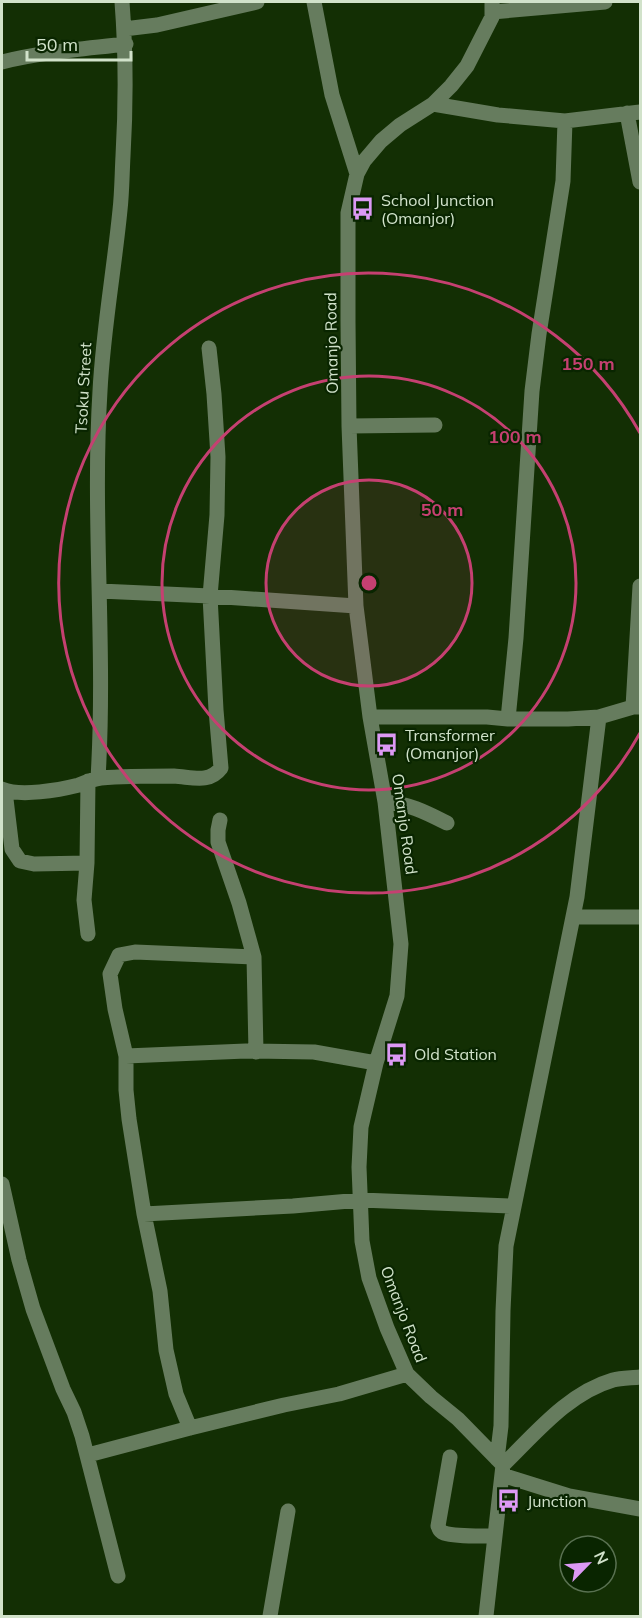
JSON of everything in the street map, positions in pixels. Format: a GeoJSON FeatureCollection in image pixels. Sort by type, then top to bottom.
{"type":"FeatureCollection","features":[{"type":"Feature","properties":{"kind":"street","name":"Tsoku Street"},"geometry":{"type":"LineString","coordinates":[[88,934],[84,900],[93,780],[102,724],[97,462],[105,328],[120,210],[126,96],[122,2]]}},
{"type":"Feature","properties":{"kind":"street"},"geometry":{"type":"LineString","coordinates":[[2,62],[59,52],[125,36],[157,25],[257,2]]}},
{"type":"Feature","properties":{"kind":"street"},"geometry":{"type":"LineString","coordinates":[[314,2],[332,94],[357,174]]}},
{"type":"Feature","properties":{"kind":"street"},"geometry":{"type":"LineString","coordinates":[[492,7],[605,2]]}},
{"type":"Feature","properties":{"kind":"street","name":"Omanjo Road"},"geometry":{"type":"LineString","coordinates":[[492,7],[492,17],[467,66],[451,86],[433,104],[400,125],[381,141],[364,161],[357,174],[348,213],[349,426],[356,606],[370,717],[385,802],[396,889],[400,953],[397,996],[376,1063],[361,1127],[359,1167],[362,1241],[369,1278],[407,1374],[458,1419],[500,1467]]}},
{"type":"Feature","properties":{"kind":"street"},"geometry":{"type":"LineString","coordinates":[[433,104],[498,115],[565,121],[634,113],[640,182]]}},
{"type":"Feature","properties":{"kind":"street"},"geometry":{"type":"LineString","coordinates":[[508,719],[516,638],[532,391],[563,182],[565,121]]}},
{"type":"Feature","properties":{"kind":"street"},"geometry":{"type":"LineString","coordinates":[[87,863],[34,864],[20,861],[12,849],[3,790],[25,793],[77,785],[93,780],[175,776],[206,778],[216,775],[221,768],[210,596],[218,515],[218,456],[209,348]]}},
{"type":"Feature","properties":{"kind":"street"},"geometry":{"type":"LineString","coordinates":[[349,426],[435,425]]}},
{"type":"Feature","properties":{"kind":"street"},"geometry":{"type":"LineString","coordinates":[[370,717],[568,719],[599,717],[637,707],[640,586]]}},
{"type":"Feature","properties":{"kind":"street"},"geometry":{"type":"LineString","coordinates":[[100,591],[356,606]]}},
{"type":"Feature","properties":{"kind":"street"},"geometry":{"type":"LineString","coordinates":[[486,1617],[500,1467],[502,1311],[506,1246],[577,897],[599,717]]}},
{"type":"Feature","properties":{"kind":"street"},"geometry":{"type":"LineString","coordinates":[[385,802],[399,802],[447,823]]}},
{"type":"Feature","properties":{"kind":"street"},"geometry":{"type":"LineString","coordinates":[[220,820],[218,842],[239,903],[254,957],[256,1052]]}},
{"type":"Feature","properties":{"kind":"street"},"geometry":{"type":"LineString","coordinates":[[573,917],[640,917]]}},
{"type":"Feature","properties":{"kind":"street"},"geometry":{"type":"LineString","coordinates":[[190,1428],[176,1394],[166,1350],[160,1291],[144,1214],[126,1090],[126,1056],[110,974],[119,955],[135,952],[254,957]]}},
{"type":"Feature","properties":{"kind":"street"},"geometry":{"type":"LineString","coordinates":[[126,1056],[314,1052],[376,1063]]}},
{"type":"Feature","properties":{"kind":"street"},"geometry":{"type":"LineString","coordinates":[[2,1184],[33,1310],[74,1412],[88,1455],[118,1576]]}},
{"type":"Feature","properties":{"kind":"street"},"geometry":{"type":"LineString","coordinates":[[144,1214],[361,1200],[513,1206]]}},
{"type":"Feature","properties":{"kind":"street"},"geometry":{"type":"LineString","coordinates":[[88,1455],[284,1405],[339,1394],[407,1374]]}},
{"type":"Feature","properties":{"kind":"street"},"geometry":{"type":"LineString","coordinates":[[500,1467],[548,1421],[584,1392],[613,1380],[640,1377]]}},
{"type":"Feature","properties":{"kind":"street"},"geometry":{"type":"LineString","coordinates":[[450,1457],[439,1530],[443,1533],[495,1536]]}},
{"type":"Feature","properties":{"kind":"street"},"geometry":{"type":"LineString","coordinates":[[500,1467],[569,1496],[640,1509]]}},
{"type":"Feature","properties":{"kind":"street"},"geometry":{"type":"LineString","coordinates":[[270,1617],[288,1511]]}},
{"type":"Feature","properties":{"kind":"place","name":"School Junction (Omanjor)"},"geometry":{"type":"Point","coordinates":[363,209]}},
{"type":"Feature","properties":{"kind":"place","name":"Transformer (Omanjor)"},"geometry":{"type":"Point","coordinates":[387,744]}},
{"type":"Feature","properties":{"kind":"place","name":"Old Station"},"geometry":{"type":"Point","coordinates":[396,1054]}},
{"type":"Feature","properties":{"kind":"place","name":"Junction"},"geometry":{"type":"Point","coordinates":[509,1501]}}]}
